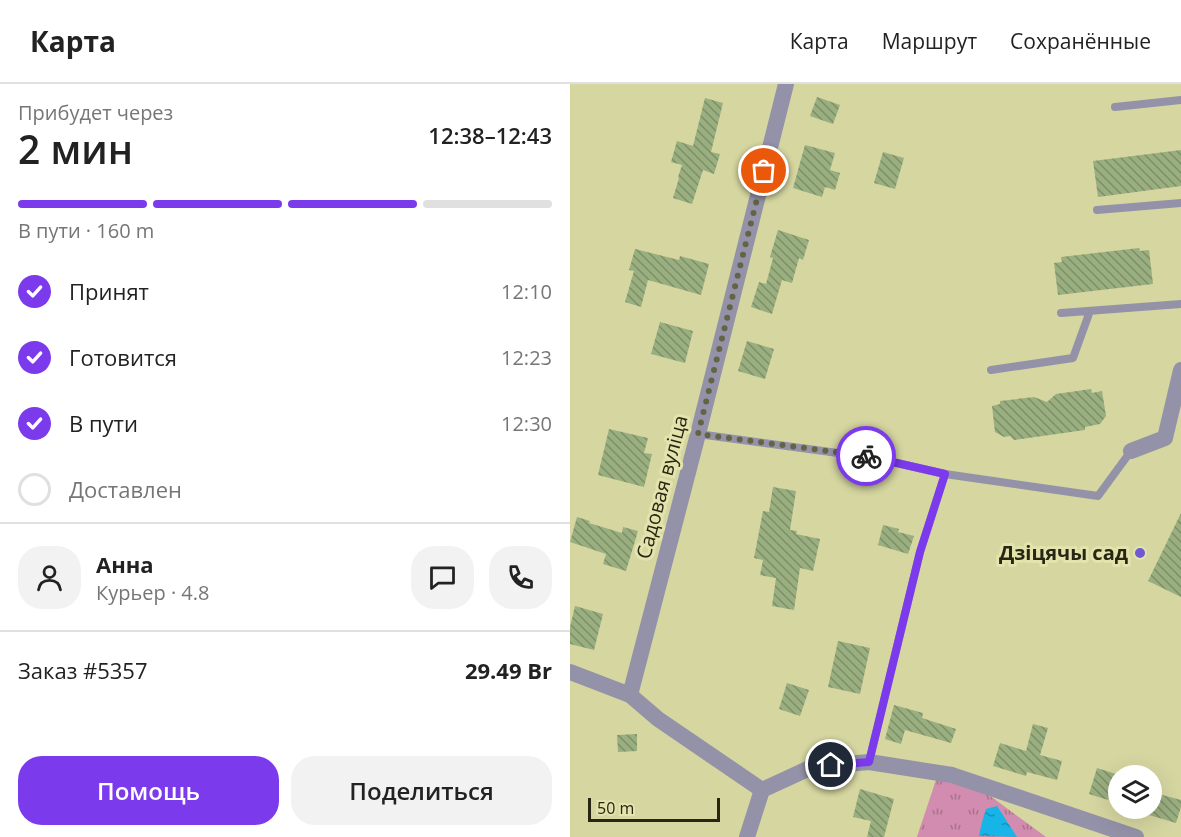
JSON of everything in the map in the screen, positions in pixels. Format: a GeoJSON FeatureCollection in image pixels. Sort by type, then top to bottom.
{"type":"FeatureCollection","features":[{"type":"Feature","properties":{"kind":"street","name":"Садовая вуліца"},"geometry":{"type":"LineString","coordinates":[[630,695],[786,84]]}},
{"type":"Feature","properties":{"kind":"street"},"geometry":{"type":"LineString","coordinates":[[1131,451],[1165,438],[1181,370]]}},
{"type":"Feature","properties":{"kind":"street"},"geometry":{"type":"LineString","coordinates":[[570,672],[630,695],[658,719],[762,790]]}},
{"type":"Feature","properties":{"kind":"street"},"geometry":{"type":"LineString","coordinates":[[747,837],[762,790],[812,767],[869,762],[952,775],[1136,837]]}},
{"type":"Feature","properties":{"kind":"lane"},"geometry":{"type":"LineString","coordinates":[[1115,106],[1181,100]]}},
{"type":"Feature","properties":{"kind":"lane"},"geometry":{"type":"LineString","coordinates":[[1097,210],[1181,203]]}},
{"type":"Feature","properties":{"kind":"lane"},"geometry":{"type":"LineString","coordinates":[[1061,313],[1181,304]]}},
{"type":"Feature","properties":{"kind":"lane"},"geometry":{"type":"LineString","coordinates":[[991,370],[1073,358],[1090,311]]}},
{"type":"Feature","properties":{"kind":"lane"},"geometry":{"type":"LineString","coordinates":[[698,434],[876,458],[945,474],[1098,496],[1131,451]]}},
{"type":"Feature","properties":{"kind":"lane"},"geometry":{"type":"LineString","coordinates":[[869,762],[920,552],[945,474]]}},
{"type":"Feature","properties":{"kind":"green space"},"geometry":{"type":"Polygon","coordinates":[[[937,777],[978,787],[1046,837],[917,837],[937,777]]]}},
{"type":"Feature","properties":{"kind":"water"},"geometry":{"type":"Polygon","coordinates":[[[997,806],[1017,837],[979,836],[986,809],[997,806]]]}},
{"type":"Feature","properties":{"kind":"building"},"geometry":{"type":"Polygon","coordinates":[[[817,97],[840,105],[833,124],[810,116],[817,97]]]}},
{"type":"Feature","properties":{"kind":"building"},"geometry":{"type":"Polygon","coordinates":[[[705,98],[723,103],[711,152],[720,154],[714,174],[703,170],[692,204],[673,198],[682,165],[671,162],[677,141],[693,146],[705,98]]]}},
{"type":"Feature","properties":{"kind":"building"},"geometry":{"type":"Polygon","coordinates":[[[805,145],[835,153],[830,170],[840,173],[835,190],[825,187],[822,197],[793,188],[805,145]]]}},
{"type":"Feature","properties":{"kind":"building"},"geometry":{"type":"Polygon","coordinates":[[[1181,150],[1181,186],[1098,197],[1093,161],[1181,150]]]}},
{"type":"Feature","properties":{"kind":"building"},"geometry":{"type":"Polygon","coordinates":[[[883,152],[904,158],[895,189],[874,183],[883,152]]]}},
{"type":"Feature","properties":{"kind":"building"},"geometry":{"type":"Polygon","coordinates":[[[778,230],[809,240],[803,260],[799,258],[792,283],[782,280],[772,314],[751,307],[759,282],[766,284],[773,258],[770,257],[778,230]]]}},
{"type":"Feature","properties":{"kind":"building"},"geometry":{"type":"Polygon","coordinates":[[[1139,248],[1140,251],[1149,250],[1153,284],[1058,295],[1054,263],[1062,262],[1061,257],[1139,248]]]}},
{"type":"Feature","properties":{"kind":"building"},"geometry":{"type":"Polygon","coordinates":[[[635,249],[679,260],[680,256],[709,264],[701,295],[648,280],[641,307],[625,302],[634,271],[629,270],[635,249]]]}},
{"type":"Feature","properties":{"kind":"building"},"geometry":{"type":"Polygon","coordinates":[[[660,322],[693,331],[685,363],[651,354],[660,322]]]}},
{"type":"Feature","properties":{"kind":"building"},"geometry":{"type":"Polygon","coordinates":[[[747,341],[774,349],[765,379],[738,371],[747,341]]]}},
{"type":"Feature","properties":{"kind":"building"},"geometry":{"type":"Polygon","coordinates":[[[1091,389],[1092,393],[1102,391],[1106,416],[1100,424],[1085,427],[1085,430],[1014,440],[1010,436],[1004,437],[995,432],[992,406],[1000,404],[1000,401],[1034,397],[1047,402],[1056,394],[1091,389]]]}},
{"type":"Feature","properties":{"kind":"building"},"geometry":{"type":"Polygon","coordinates":[[[609,429],[648,438],[644,453],[652,454],[644,487],[598,475],[609,429]]]}},
{"type":"Feature","properties":{"kind":"building"},"geometry":{"type":"Polygon","coordinates":[[[773,487],[796,491],[790,530],[797,531],[796,534],[820,539],[813,571],[800,568],[794,610],[772,606],[776,578],[760,575],[763,560],[754,558],[763,511],[769,512],[773,487]]]}},
{"type":"Feature","properties":{"kind":"building"},"geometry":{"type":"Polygon","coordinates":[[[1181,513],[1181,597],[1148,581],[1181,513]]]}},
{"type":"Feature","properties":{"kind":"building"},"geometry":{"type":"Polygon","coordinates":[[[577,517],[622,533],[623,527],[638,531],[626,571],[603,564],[606,554],[570,542],[577,517]]]}},
{"type":"Feature","properties":{"kind":"building"},"geometry":{"type":"Polygon","coordinates":[[[883,525],[914,536],[908,554],[878,545],[883,525]]]}},
{"type":"Feature","properties":{"kind":"building"},"geometry":{"type":"Polygon","coordinates":[[[575,606],[603,614],[594,650],[570,644],[570,627],[575,606]]]}},
{"type":"Feature","properties":{"kind":"building"},"geometry":{"type":"Polygon","coordinates":[[[838,641],[870,648],[860,694],[828,687],[838,641]]]}},
{"type":"Feature","properties":{"kind":"building"},"geometry":{"type":"Polygon","coordinates":[[[787,683],[809,690],[800,716],[779,709],[787,683]]]}},
{"type":"Feature","properties":{"kind":"building"},"geometry":{"type":"Polygon","coordinates":[[[894,705],[923,713],[922,718],[956,729],[951,743],[905,730],[901,744],[885,739],[894,705]]]}},
{"type":"Feature","properties":{"kind":"building"},"geometry":{"type":"Polygon","coordinates":[[[1033,724],[1048,728],[1040,755],[1062,761],[1057,780],[1027,772],[1026,776],[993,766],[1000,743],[1026,751],[1033,724]]]}},
{"type":"Feature","properties":{"kind":"building"},"geometry":{"type":"Polygon","coordinates":[[[637,734],[637,751],[618,752],[617,735],[637,734]]]}},
{"type":"Feature","properties":{"kind":"building"},"geometry":{"type":"Polygon","coordinates":[[[1097,768],[1108,771],[1108,800],[1089,794],[1097,768]]]}},
{"type":"Feature","properties":{"kind":"building"},"geometry":{"type":"Polygon","coordinates":[[[860,789],[894,799],[884,837],[867,837],[871,821],[853,817],[860,789]]]}},
{"type":"Feature","properties":{"kind":"building"},"geometry":{"type":"Polygon","coordinates":[[[1162,795],[1181,800],[1176,823],[1162,819],[1162,795]]]}},
{"type":"Feature","properties":{"kind":"way so far"},"geometry":{"type":"LineString","coordinates":[[764,171],[698,434],[866,456]]}},
{"type":"Feature","properties":{"kind":"place","name":"Дзіцячы сад"},"geometry":{"type":"Point","coordinates":[1140,553]}},
{"type":"Feature","properties":{"kind":"route"},"geometry":{"type":"LineString","coordinates":[[831,765],[869,762],[920,552],[945,474],[866,456]]}}]}
